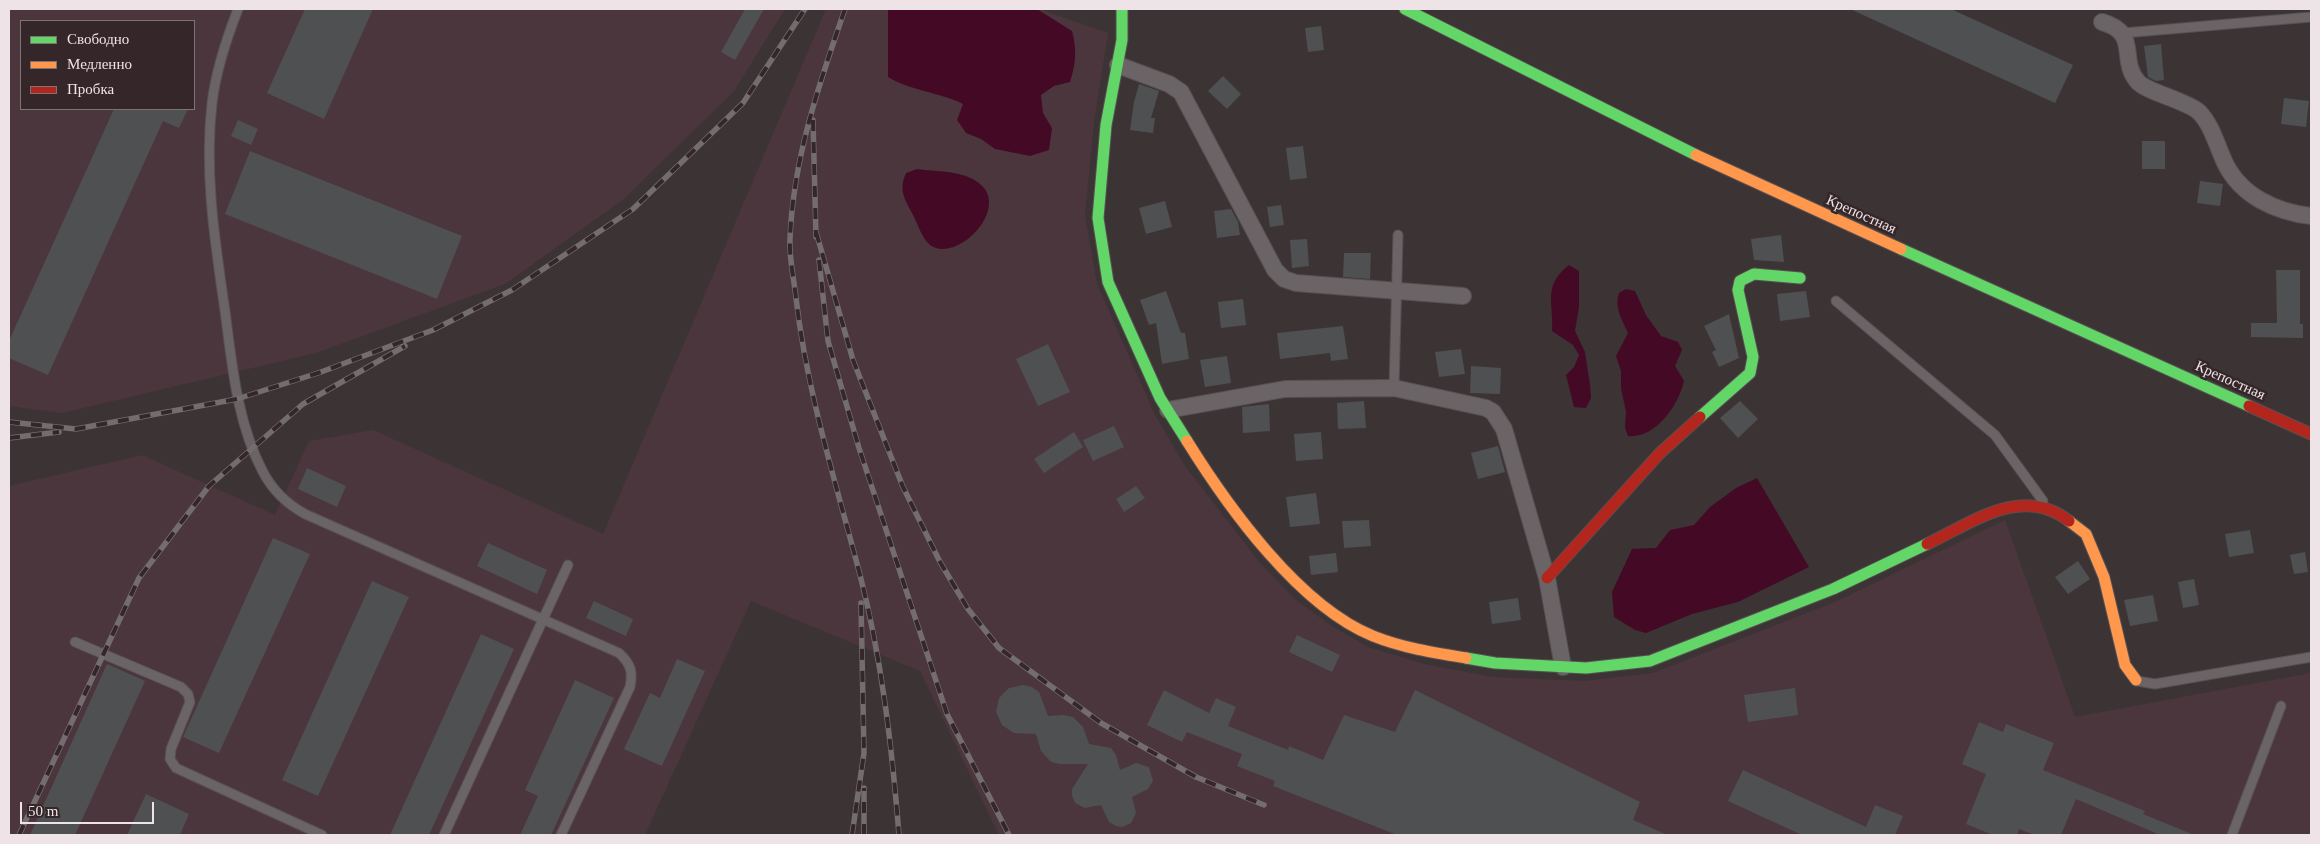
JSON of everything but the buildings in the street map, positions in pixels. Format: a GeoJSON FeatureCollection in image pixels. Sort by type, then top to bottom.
{"type":"FeatureCollection","features":[{"type":"Feature","properties":{"kind":"street"},"geometry":{"type":"LineString","coordinates":[[1122,9],[1122,40],[1106,125],[1098,218],[1108,282],[1168,410],[1198,459],[1238,515],[1284,568],[1309,593],[1339,617],[1373,636],[1427,652],[1495,663],[1563,667],[1617,666],[1650,661],[1833,589],[1998,510],[2015,505],[2032,504],[2048,508],[2062,515],[2086,534],[2104,577],[2124,665],[2136,680]]}},
{"type":"Feature","properties":{"kind":"street","name":"Крепостная"},"geometry":{"type":"LineString","coordinates":[[1405,9],[1728,171],[2311,434]]}},
{"type":"Feature","properties":{"kind":"street"},"geometry":{"type":"LineString","coordinates":[[2102,22],[2114,25],[2123,33],[2129,50],[2130,67],[2138,83],[2198,112],[2214,135],[2226,164],[2245,191],[2271,206],[2311,216]]}},
{"type":"Feature","properties":{"kind":"street"},"geometry":{"type":"LineString","coordinates":[[1118,65],[1169,84],[1181,92],[1278,274],[1296,283],[1462,296]]}},
{"type":"Feature","properties":{"kind":"street"},"geometry":{"type":"LineString","coordinates":[[1547,578],[1660,452],[1750,373],[1753,357],[1738,290],[1738,284],[1742,278],[1754,274],[1800,278]]}},
{"type":"Feature","properties":{"kind":"street"},"geometry":{"type":"LineString","coordinates":[[1168,410],[1285,389],[1394,388],[1478,406],[1493,412],[1504,429],[1547,578],[1563,667]]}},
{"type":"Feature","properties":{"kind":"lane"},"geometry":{"type":"LineString","coordinates":[[238,9],[220,57],[212,104],[210,202],[237,399],[263,472],[284,500],[305,514],[619,653],[631,666],[630,687],[561,835]]}},
{"type":"Feature","properties":{"kind":"lane"},"geometry":{"type":"LineString","coordinates":[[2123,33],[2311,17]]}},
{"type":"Feature","properties":{"kind":"lane"},"geometry":{"type":"LineString","coordinates":[[1394,388],[1398,235]]}},
{"type":"Feature","properties":{"kind":"lane"},"geometry":{"type":"LineString","coordinates":[[1836,301],[1995,435],[2048,508]]}},
{"type":"Feature","properties":{"kind":"lane"},"geometry":{"type":"LineString","coordinates":[[444,835],[568,565]]}},
{"type":"Feature","properties":{"kind":"lane"},"geometry":{"type":"LineString","coordinates":[[75,642],[181,687],[188,694],[190,702],[171,750],[170,759],[176,768],[322,835]]}},
{"type":"Feature","properties":{"kind":"lane"},"geometry":{"type":"LineString","coordinates":[[2136,680],[2155,684],[2311,657]]}},
{"type":"Feature","properties":{"kind":"lane"},"geometry":{"type":"LineString","coordinates":[[2232,835],[2281,706]]}},
{"type":"Feature","properties":{"kind":"shaded area"},"geometry":{"type":"Polygon","coordinates":[[[9,9],[785,9],[734,91],[624,199],[505,284],[316,353],[62,413],[9,406],[9,9]]]}},
{"type":"Feature","properties":{"kind":"shaded area"},"geometry":{"type":"Polygon","coordinates":[[[826,9],[1039,9],[1108,33],[1094,122],[1085,215],[1097,284],[1155,415],[1185,466],[1260,563],[1297,601],[1332,626],[1368,647],[1424,664],[1493,677],[1585,681],[1653,673],[1835,602],[2005,520],[2075,717],[2311,673],[2311,835],[999,835],[920,671],[751,601],[645,835],[9,835],[9,486],[142,455],[275,515],[309,441],[373,430],[603,534],[826,9]]]}},
{"type":"Feature","properties":{"kind":"shaded area"},"geometry":{"type":"Polygon","coordinates":[[[888,9],[1037,9],[1072,31],[1075,56],[1070,82],[1054,86],[1041,95],[1043,113],[1052,128],[1049,150],[1030,156],[995,149],[981,139],[966,133],[957,120],[963,104],[897,82],[888,77],[888,9]]]}},
{"type":"Feature","properties":{"kind":"shaded area"},"geometry":{"type":"Polygon","coordinates":[[[917,169],[948,172],[969,177],[986,191],[989,204],[986,217],[978,230],[967,240],[954,247],[941,249],[930,245],[925,239],[905,199],[903,190],[906,173],[917,169]]]}},
{"type":"Feature","properties":{"kind":"shaded area"},"geometry":{"type":"Polygon","coordinates":[[[1569,265],[1579,271],[1579,307],[1575,331],[1585,352],[1590,385],[1591,398],[1586,408],[1574,407],[1566,375],[1574,367],[1579,355],[1573,345],[1552,331],[1552,288],[1555,280],[1569,265]]]}},
{"type":"Feature","properties":{"kind":"shaded area"},"geometry":{"type":"Polygon","coordinates":[[[1626,289],[1635,291],[1646,315],[1661,336],[1678,342],[1682,350],[1675,366],[1684,381],[1677,400],[1657,426],[1648,432],[1628,436],[1625,428],[1626,412],[1621,388],[1621,371],[1616,356],[1628,333],[1617,304],[1619,293],[1626,289]]]}},
{"type":"Feature","properties":{"kind":"shaded area"},"geometry":{"type":"Polygon","coordinates":[[[1757,478],[1809,567],[1738,602],[1692,614],[1646,633],[1635,630],[1614,617],[1612,592],[1632,549],[1656,548],[1670,530],[1694,525],[1710,507],[1736,488],[1757,478]]]}},
{"type":"Feature","properties":{"kind":"railway"},"geometry":{"type":"LineString","coordinates":[[9,422],[76,429],[237,399],[321,372],[433,330],[512,290],[633,209],[743,103],[805,9]]}},
{"type":"Feature","properties":{"kind":"railway"},"geometry":{"type":"LineString","coordinates":[[845,9],[817,94],[802,151],[792,209],[790,254],[807,368],[868,607],[889,737],[899,835]]}},
{"type":"Feature","properties":{"kind":"railway"},"geometry":{"type":"LineString","coordinates":[[813,120],[816,237]]}},
{"type":"Feature","properties":{"kind":"railway"},"geometry":{"type":"LineString","coordinates":[[816,232],[853,360],[903,487],[940,562],[968,609],[999,648],[1101,723],[1196,777],[1264,805]]}},
{"type":"Feature","properties":{"kind":"railway"},"geometry":{"type":"LineString","coordinates":[[819,260],[828,341],[859,448],[947,714],[1009,835]]}},
{"type":"Feature","properties":{"kind":"railway"},"geometry":{"type":"LineString","coordinates":[[19,835],[139,578],[209,486],[303,404],[405,346]]}},
{"type":"Feature","properties":{"kind":"railway"},"geometry":{"type":"LineString","coordinates":[[9,438],[59,432]]}},
{"type":"Feature","properties":{"kind":"railway"},"geometry":{"type":"LineString","coordinates":[[852,835],[864,753],[861,603]]}},
{"type":"Feature","properties":{"kind":"railway"},"geometry":{"type":"LineString","coordinates":[[864,788],[864,835]]}},
{"type":"Feature","properties":{"kind":"traffic: fast"},"geometry":{"type":"LineString","coordinates":[[1122,9],[1122,40],[1106,125],[1098,218],[1108,282],[1160,398],[1187,441]]}},
{"type":"Feature","properties":{"kind":"traffic: fast"},"geometry":{"type":"LineString","coordinates":[[1405,9],[1696,155]]}},
{"type":"Feature","properties":{"kind":"traffic: fast"},"geometry":{"type":"LineString","coordinates":[[1901,249],[2249,406]]}},
{"type":"Feature","properties":{"kind":"traffic: fast"},"geometry":{"type":"LineString","coordinates":[[1700,417],[1750,373],[1753,357],[1738,290],[1740,281],[1754,274],[1800,278]]}},
{"type":"Feature","properties":{"kind":"traffic: fast"},"geometry":{"type":"LineString","coordinates":[[1466,658],[1495,663],[1586,668],[1650,661],[1833,589],[1927,544]]}},
{"type":"Feature","properties":{"kind":"traffic: slow"},"geometry":{"type":"LineString","coordinates":[[1696,155],[1901,249]]}},
{"type":"Feature","properties":{"kind":"traffic: slow"},"geometry":{"type":"LineString","coordinates":[[1187,441],[1244,524],[1292,579],[1318,602],[1345,622],[1373,636],[1407,647],[1466,658]]}},
{"type":"Feature","properties":{"kind":"traffic: slow"},"geometry":{"type":"LineString","coordinates":[[2069,521],[2086,534],[2104,577],[2125,665],[2136,680]]}},
{"type":"Feature","properties":{"kind":"traffic: jam"},"geometry":{"type":"LineString","coordinates":[[2249,406],[2311,434]]}},
{"type":"Feature","properties":{"kind":"traffic: jam"},"geometry":{"type":"LineString","coordinates":[[1547,578],[1660,453],[1700,417]]}},
{"type":"Feature","properties":{"kind":"traffic: jam"},"geometry":{"type":"LineString","coordinates":[[1927,544],[1979,518],[2015,506],[2033,506],[2051,511],[2069,521]]}}]}
